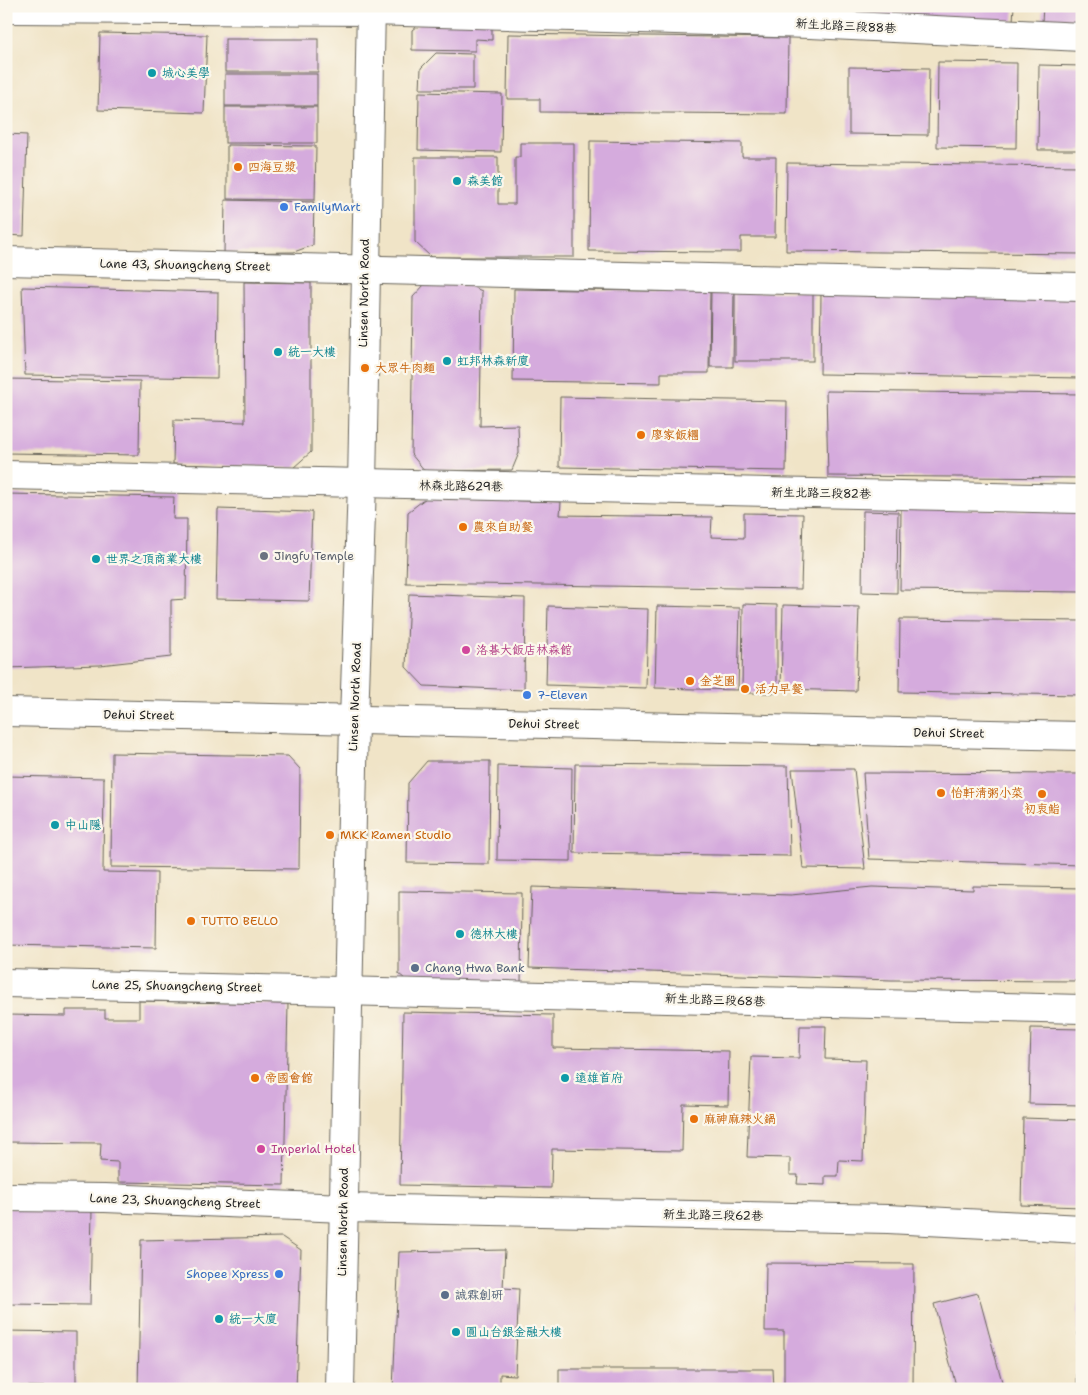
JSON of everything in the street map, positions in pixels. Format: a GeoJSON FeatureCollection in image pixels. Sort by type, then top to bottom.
{"type":"FeatureCollection","features":[{"type":"Feature","properties":{"kind":"street","name":"新生北路三段88巷"},"geometry":{"type":"LineString","coordinates":[[6,9],[371,9],[810,24],[1082,37]]}},
{"type":"Feature","properties":{"kind":"street","name":"Linsen North Road"},"geometry":{"type":"LineString","coordinates":[[340,1389],[354,720],[362,484],[364,269],[371,9]]}},
{"type":"Feature","properties":{"kind":"street","name":"Lane 43, Shuangcheng Street"},"geometry":{"type":"LineString","coordinates":[[6,261],[1082,287]]}},
{"type":"Feature","properties":{"kind":"street","name":"林森北路629巷"},"geometry":{"type":"LineString","coordinates":[[6,475],[560,487]]}},
{"type":"Feature","properties":{"kind":"street","name":"新生北路三段82巷"},"geometry":{"type":"LineString","coordinates":[[560,487],[1082,499]]}},
{"type":"Feature","properties":{"kind":"street","name":"Dehui Street"},"geometry":{"type":"LineString","coordinates":[[6,712],[1082,736]]}},
{"type":"Feature","properties":{"kind":"street","name":"Lane 25, Shuangcheng Street"},"geometry":{"type":"LineString","coordinates":[[6,982],[349,990]]}},
{"type":"Feature","properties":{"kind":"street","name":"新生北路三段68巷"},"geometry":{"type":"LineString","coordinates":[[349,990],[1082,1009]]}},
{"type":"Feature","properties":{"kind":"street","name":"Lane 23, Shuangcheng Street"},"geometry":{"type":"LineString","coordinates":[[6,1197],[105,1198],[344,1208]]}},
{"type":"Feature","properties":{"kind":"street","name":"新生北路三段62巷"},"geometry":{"type":"LineString","coordinates":[[344,1208],[888,1219],[1082,1229]]}},
{"type":"Feature","properties":{"kind":"building"},"geometry":{"type":"Polygon","coordinates":[[[820,6],[1014,6],[1013,21],[820,18],[820,6]]]}},
{"type":"Feature","properties":{"kind":"building"},"geometry":{"type":"Polygon","coordinates":[[[1043,6],[1082,6],[1082,23],[1042,22],[1043,6]]]}},
{"type":"Feature","properties":{"kind":"building"},"geometry":{"type":"Polygon","coordinates":[[[427,18],[492,18],[492,40],[475,39],[475,51],[412,50],[412,30],[427,18]]]}},
{"type":"Feature","properties":{"kind":"building","name":"城心美學"},"geometry":{"type":"Polygon","coordinates":[[[100,33],[207,35],[204,113],[98,110],[100,33]]]}},
{"type":"Feature","properties":{"kind":"building"},"geometry":{"type":"Polygon","coordinates":[[[508,34],[788,38],[787,114],[540,112],[540,99],[507,99],[508,34]]]}},
{"type":"Feature","properties":{"kind":"building"},"geometry":{"type":"Polygon","coordinates":[[[225,39],[318,39],[318,72],[225,72],[225,39]]]}},
{"type":"Feature","properties":{"kind":"building"},"geometry":{"type":"Polygon","coordinates":[[[436,53],[473,54],[473,89],[420,89],[421,68],[436,53]]]}},
{"type":"Feature","properties":{"kind":"building"},"geometry":{"type":"Polygon","coordinates":[[[938,62],[1017,63],[1016,148],[937,147],[938,62]]]}},
{"type":"Feature","properties":{"kind":"building"},"geometry":{"type":"Polygon","coordinates":[[[1039,65],[1082,66],[1082,150],[1038,150],[1039,65]]]}},
{"type":"Feature","properties":{"kind":"building"},"geometry":{"type":"Polygon","coordinates":[[[849,67],[929,68],[928,135],[849,134],[849,67]]]}},
{"type":"Feature","properties":{"kind":"building"},"geometry":{"type":"Polygon","coordinates":[[[225,74],[317,74],[317,106],[225,106],[225,74]]]}},
{"type":"Feature","properties":{"kind":"building","name":"森美館"},"geometry":{"type":"Polygon","coordinates":[[[419,92],[502,94],[501,152],[418,150],[419,92]]]}},
{"type":"Feature","properties":{"kind":"building"},"geometry":{"type":"Polygon","coordinates":[[[225,107],[317,107],[317,143],[225,143],[225,107]]]}},
{"type":"Feature","properties":{"kind":"building"},"geometry":{"type":"Polygon","coordinates":[[[6,134],[27,135],[24,236],[6,235],[6,134]]]}},
{"type":"Feature","properties":{"kind":"building"},"geometry":{"type":"Polygon","coordinates":[[[590,141],[742,143],[742,157],[776,157],[775,237],[741,237],[741,252],[589,251],[590,141]]]}},
{"type":"Feature","properties":{"kind":"building","name":"森美館"},"geometry":{"type":"Polygon","coordinates":[[[520,143],[574,143],[574,257],[431,257],[415,242],[415,157],[498,157],[498,204],[515,204],[515,157],[520,157],[520,143]]]}},
{"type":"Feature","properties":{"kind":"building"},"geometry":{"type":"Polygon","coordinates":[[[227,145],[316,146],[315,200],[227,199],[227,145]]]}},
{"type":"Feature","properties":{"kind":"building"},"geometry":{"type":"Polygon","coordinates":[[[787,163],[1082,166],[1082,254],[786,251],[787,163]]]}},
{"type":"Feature","properties":{"kind":"building"},"geometry":{"type":"Polygon","coordinates":[[[225,200],[314,202],[313,245],[294,252],[224,253],[225,200]]]}},
{"type":"Feature","properties":{"kind":"building","name":"統一大樓"},"geometry":{"type":"Polygon","coordinates":[[[244,282],[311,283],[311,452],[293,468],[173,464],[174,420],[245,422],[244,282]]]}},
{"type":"Feature","properties":{"kind":"building","name":"虹邦林森新廈"},"geometry":{"type":"Polygon","coordinates":[[[425,284],[468,285],[482,291],[480,426],[518,425],[519,453],[512,470],[425,471],[411,454],[413,297],[425,284]]]}},
{"type":"Feature","properties":{"kind":"building"},"geometry":{"type":"Polygon","coordinates":[[[22,287],[218,292],[217,378],[25,375],[22,287]]]}},
{"type":"Feature","properties":{"kind":"building"},"geometry":{"type":"Polygon","coordinates":[[[514,289],[710,292],[709,373],[661,373],[661,383],[513,381],[514,289]]]}},
{"type":"Feature","properties":{"kind":"building"},"geometry":{"type":"Polygon","coordinates":[[[711,290],[734,290],[733,367],[710,367],[711,290]]]}},
{"type":"Feature","properties":{"kind":"building"},"geometry":{"type":"Polygon","coordinates":[[[735,292],[813,292],[813,361],[735,361],[735,292]]]}},
{"type":"Feature","properties":{"kind":"building"},"geometry":{"type":"Polygon","coordinates":[[[821,293],[1082,296],[1082,378],[820,374],[821,293]]]}},
{"type":"Feature","properties":{"kind":"building"},"geometry":{"type":"Polygon","coordinates":[[[6,379],[140,381],[139,455],[6,453],[6,379]]]}},
{"type":"Feature","properties":{"kind":"building"},"geometry":{"type":"Polygon","coordinates":[[[826,391],[1082,394],[1082,478],[828,476],[826,391]]]}},
{"type":"Feature","properties":{"kind":"building"},"geometry":{"type":"Polygon","coordinates":[[[560,397],[787,401],[786,471],[559,467],[560,397]]]}},
{"type":"Feature","properties":{"kind":"building","name":"世界之頂商業大樓"},"geometry":{"type":"Polygon","coordinates":[[[6,494],[174,497],[173,519],[187,519],[186,599],[171,600],[171,657],[100,665],[6,668],[6,494]]]}},
{"type":"Feature","properties":{"kind":"building"},"geometry":{"type":"Polygon","coordinates":[[[426,498],[561,502],[560,515],[712,517],[711,537],[744,538],[744,513],[803,514],[801,589],[406,583],[408,512],[426,498]]]}},
{"type":"Feature","properties":{"kind":"building","name":"Jingfu Temple"},"geometry":{"type":"Polygon","coordinates":[[[218,509],[312,512],[309,601],[216,599],[218,509]]]}},
{"type":"Feature","properties":{"kind":"building"},"geometry":{"type":"Polygon","coordinates":[[[901,509],[1082,511],[1082,592],[900,590],[901,509]]]}},
{"type":"Feature","properties":{"kind":"building"},"geometry":{"type":"Polygon","coordinates":[[[863,511],[898,512],[897,593],[862,592],[863,511]]]}},
{"type":"Feature","properties":{"kind":"building","name":"洛碁大飯店林森館"},"geometry":{"type":"Polygon","coordinates":[[[409,594],[525,598],[524,690],[424,686],[406,667],[409,594]]]}},
{"type":"Feature","properties":{"kind":"building"},"geometry":{"type":"Polygon","coordinates":[[[743,604],[777,605],[777,693],[742,693],[743,604]]]}},
{"type":"Feature","properties":{"kind":"building"},"geometry":{"type":"Polygon","coordinates":[[[783,605],[859,607],[856,691],[781,689],[783,605]]]}},
{"type":"Feature","properties":{"kind":"building"},"geometry":{"type":"Polygon","coordinates":[[[548,606],[648,609],[646,688],[546,685],[548,606]]]}},
{"type":"Feature","properties":{"kind":"building"},"geometry":{"type":"Polygon","coordinates":[[[657,606],[740,608],[738,690],[655,688],[657,606]]]}},
{"type":"Feature","properties":{"kind":"building"},"geometry":{"type":"Polygon","coordinates":[[[900,619],[1082,621],[1082,695],[899,692],[900,619]]]}},
{"type":"Feature","properties":{"kind":"building"},"geometry":{"type":"Polygon","coordinates":[[[112,753],[288,756],[300,769],[299,869],[111,867],[112,753]]]}},
{"type":"Feature","properties":{"kind":"building"},"geometry":{"type":"Polygon","coordinates":[[[427,761],[490,761],[489,864],[407,863],[408,783],[427,761]]]}},
{"type":"Feature","properties":{"kind":"building"},"geometry":{"type":"Polygon","coordinates":[[[575,764],[788,766],[790,856],[574,853],[575,764]]]}},
{"type":"Feature","properties":{"kind":"building"},"geometry":{"type":"Polygon","coordinates":[[[498,766],[572,768],[571,861],[497,860],[498,766]]]}},
{"type":"Feature","properties":{"kind":"building"},"geometry":{"type":"Polygon","coordinates":[[[792,769],[854,769],[865,869],[803,868],[792,769]]]}},
{"type":"Feature","properties":{"kind":"building"},"geometry":{"type":"Polygon","coordinates":[[[863,773],[1082,774],[1082,865],[869,859],[863,773]]]}},
{"type":"Feature","properties":{"kind":"building","name":"中山隱"},"geometry":{"type":"Polygon","coordinates":[[[6,776],[104,778],[103,872],[157,873],[156,948],[6,945],[6,776]]]}},
{"type":"Feature","properties":{"kind":"building"},"geometry":{"type":"Polygon","coordinates":[[[973,886],[1082,888],[1082,981],[891,980],[529,968],[532,887],[791,895],[872,887],[973,890],[973,886]]]}},
{"type":"Feature","properties":{"kind":"building","name":"德林大樓"},"geometry":{"type":"Polygon","coordinates":[[[399,891],[522,893],[521,986],[415,987],[399,974],[399,891]]]}},
{"type":"Feature","properties":{"kind":"building"},"geometry":{"type":"Polygon","coordinates":[[[139,1001],[288,1004],[284,1185],[118,1182],[118,1162],[100,1161],[101,1143],[6,1142],[6,1015],[66,1016],[66,1010],[105,1010],[105,1018],[139,1018],[139,1001]]]}},
{"type":"Feature","properties":{"kind":"building","name":"遠雄首府"},"geometry":{"type":"Polygon","coordinates":[[[403,1012],[553,1015],[553,1048],[729,1051],[728,1105],[683,1104],[682,1151],[552,1149],[551,1188],[400,1185],[403,1012]]]}},
{"type":"Feature","properties":{"kind":"building"},"geometry":{"type":"Polygon","coordinates":[[[800,1026],[826,1026],[825,1059],[866,1060],[863,1161],[839,1160],[838,1176],[825,1176],[825,1185],[797,1184],[798,1175],[790,1175],[790,1158],[747,1157],[751,1057],[799,1058],[800,1026]]]}},
{"type":"Feature","properties":{"kind":"building"},"geometry":{"type":"Polygon","coordinates":[[[1031,1028],[1082,1029],[1082,1105],[1029,1104],[1031,1028]]]}},
{"type":"Feature","properties":{"kind":"building"},"geometry":{"type":"Polygon","coordinates":[[[1023,1118],[1082,1120],[1082,1207],[1021,1205],[1023,1118]]]}},
{"type":"Feature","properties":{"kind":"building"},"geometry":{"type":"Polygon","coordinates":[[[6,1208],[92,1210],[90,1305],[6,1304],[6,1208]]]}},
{"type":"Feature","properties":{"kind":"building","name":"統一大廈"},"geometry":{"type":"Polygon","coordinates":[[[282,1237],[301,1250],[296,1389],[138,1389],[141,1240],[282,1237]]]}},
{"type":"Feature","properties":{"kind":"building"},"geometry":{"type":"Polygon","coordinates":[[[1078,1238],[1082,1238],[1082,1335],[1078,1335],[1078,1238]]]}},
{"type":"Feature","properties":{"kind":"building","name":"圓山台銀金融大樓"},"geometry":{"type":"Polygon","coordinates":[[[505,1250],[503,1288],[519,1289],[515,1375],[500,1374],[500,1389],[393,1389],[399,1252],[505,1250]]]}},
{"type":"Feature","properties":{"kind":"building"},"geometry":{"type":"Polygon","coordinates":[[[766,1263],[914,1264],[913,1389],[784,1389],[784,1331],[765,1331],[766,1263]]]}},
{"type":"Feature","properties":{"kind":"building"},"geometry":{"type":"Polygon","coordinates":[[[978,1293],[1004,1389],[957,1389],[934,1304],[978,1293]]]}},
{"type":"Feature","properties":{"kind":"building"},"geometry":{"type":"Polygon","coordinates":[[[6,1331],[76,1332],[76,1387],[6,1386],[6,1331]]]}},
{"type":"Feature","properties":{"kind":"building"},"geometry":{"type":"Polygon","coordinates":[[[1077,1344],[1082,1344],[1082,1389],[1077,1389],[1077,1344]]]}},
{"type":"Feature","properties":{"kind":"building"},"geometry":{"type":"Polygon","coordinates":[[[559,1369],[773,1369],[774,1389],[559,1389],[559,1369]]]}},
{"type":"Feature","properties":{"kind":"place","name":"城心美學"},"geometry":{"type":"Point","coordinates":[152,73]}},
{"type":"Feature","properties":{"kind":"place","name":"四海豆漿"},"geometry":{"type":"Point","coordinates":[238,167]}},
{"type":"Feature","properties":{"kind":"place","name":"森美館"},"geometry":{"type":"Point","coordinates":[457,181]}},
{"type":"Feature","properties":{"kind":"place","name":"FamilyMart"},"geometry":{"type":"Point","coordinates":[284,207]}},
{"type":"Feature","properties":{"kind":"place","name":"統一大樓"},"geometry":{"type":"Point","coordinates":[278,352]}},
{"type":"Feature","properties":{"kind":"place","name":"虹邦林森新廈"},"geometry":{"type":"Point","coordinates":[447,361]}},
{"type":"Feature","properties":{"kind":"place","name":"大眾牛肉麵"},"geometry":{"type":"Point","coordinates":[365,368]}},
{"type":"Feature","properties":{"kind":"place","name":"廖家飯糰"},"geometry":{"type":"Point","coordinates":[641,435]}},
{"type":"Feature","properties":{"kind":"place","name":"農來自助餐"},"geometry":{"type":"Point","coordinates":[463,527]}},
{"type":"Feature","properties":{"kind":"place","name":"Jingfu Temple"},"geometry":{"type":"Point","coordinates":[264,556]}},
{"type":"Feature","properties":{"kind":"place","name":"世界之頂商業大樓"},"geometry":{"type":"Point","coordinates":[96,559]}},
{"type":"Feature","properties":{"kind":"place","name":"洛碁大飯店林森館"},"geometry":{"type":"Point","coordinates":[466,650]}},
{"type":"Feature","properties":{"kind":"place","name":"金芝園"},"geometry":{"type":"Point","coordinates":[690,681]}},
{"type":"Feature","properties":{"kind":"place","name":"活力早餐"},"geometry":{"type":"Point","coordinates":[745,689]}},
{"type":"Feature","properties":{"kind":"place","name":"7-Eleven"},"geometry":{"type":"Point","coordinates":[527,695]}},
{"type":"Feature","properties":{"kind":"place","name":"怡軒清粥小菜"},"geometry":{"type":"Point","coordinates":[941,793]}},
{"type":"Feature","properties":{"kind":"place","name":"初衷鮨"},"geometry":{"type":"Point","coordinates":[1042,794]}},
{"type":"Feature","properties":{"kind":"place","name":"中山隱"},"geometry":{"type":"Point","coordinates":[55,825]}},
{"type":"Feature","properties":{"kind":"place","name":"MKK Ramen Studio"},"geometry":{"type":"Point","coordinates":[330,835]}},
{"type":"Feature","properties":{"kind":"place","name":"TUTTO BELLO"},"geometry":{"type":"Point","coordinates":[191,921]}},
{"type":"Feature","properties":{"kind":"place","name":"德林大樓"},"geometry":{"type":"Point","coordinates":[460,934]}},
{"type":"Feature","properties":{"kind":"place","name":"Chang Hwa Bank"},"geometry":{"type":"Point","coordinates":[415,968]}},
{"type":"Feature","properties":{"kind":"place","name":"帝國會館"},"geometry":{"type":"Point","coordinates":[255,1078]}},
{"type":"Feature","properties":{"kind":"place","name":"遠雄首府"},"geometry":{"type":"Point","coordinates":[565,1078]}},
{"type":"Feature","properties":{"kind":"place","name":"麻神麻辣火鍋"},"geometry":{"type":"Point","coordinates":[694,1119]}},
{"type":"Feature","properties":{"kind":"place","name":"Imperial Hotel"},"geometry":{"type":"Point","coordinates":[261,1149]}},
{"type":"Feature","properties":{"kind":"place","name":"Shopee Xpress"},"geometry":{"type":"Point","coordinates":[279,1274]}},
{"type":"Feature","properties":{"kind":"place","name":"誠霖創研"},"geometry":{"type":"Point","coordinates":[445,1295]}},
{"type":"Feature","properties":{"kind":"place","name":"統一大廈"},"geometry":{"type":"Point","coordinates":[219,1319]}},
{"type":"Feature","properties":{"kind":"place","name":"圓山台銀金融大樓"},"geometry":{"type":"Point","coordinates":[456,1332]}}]}
